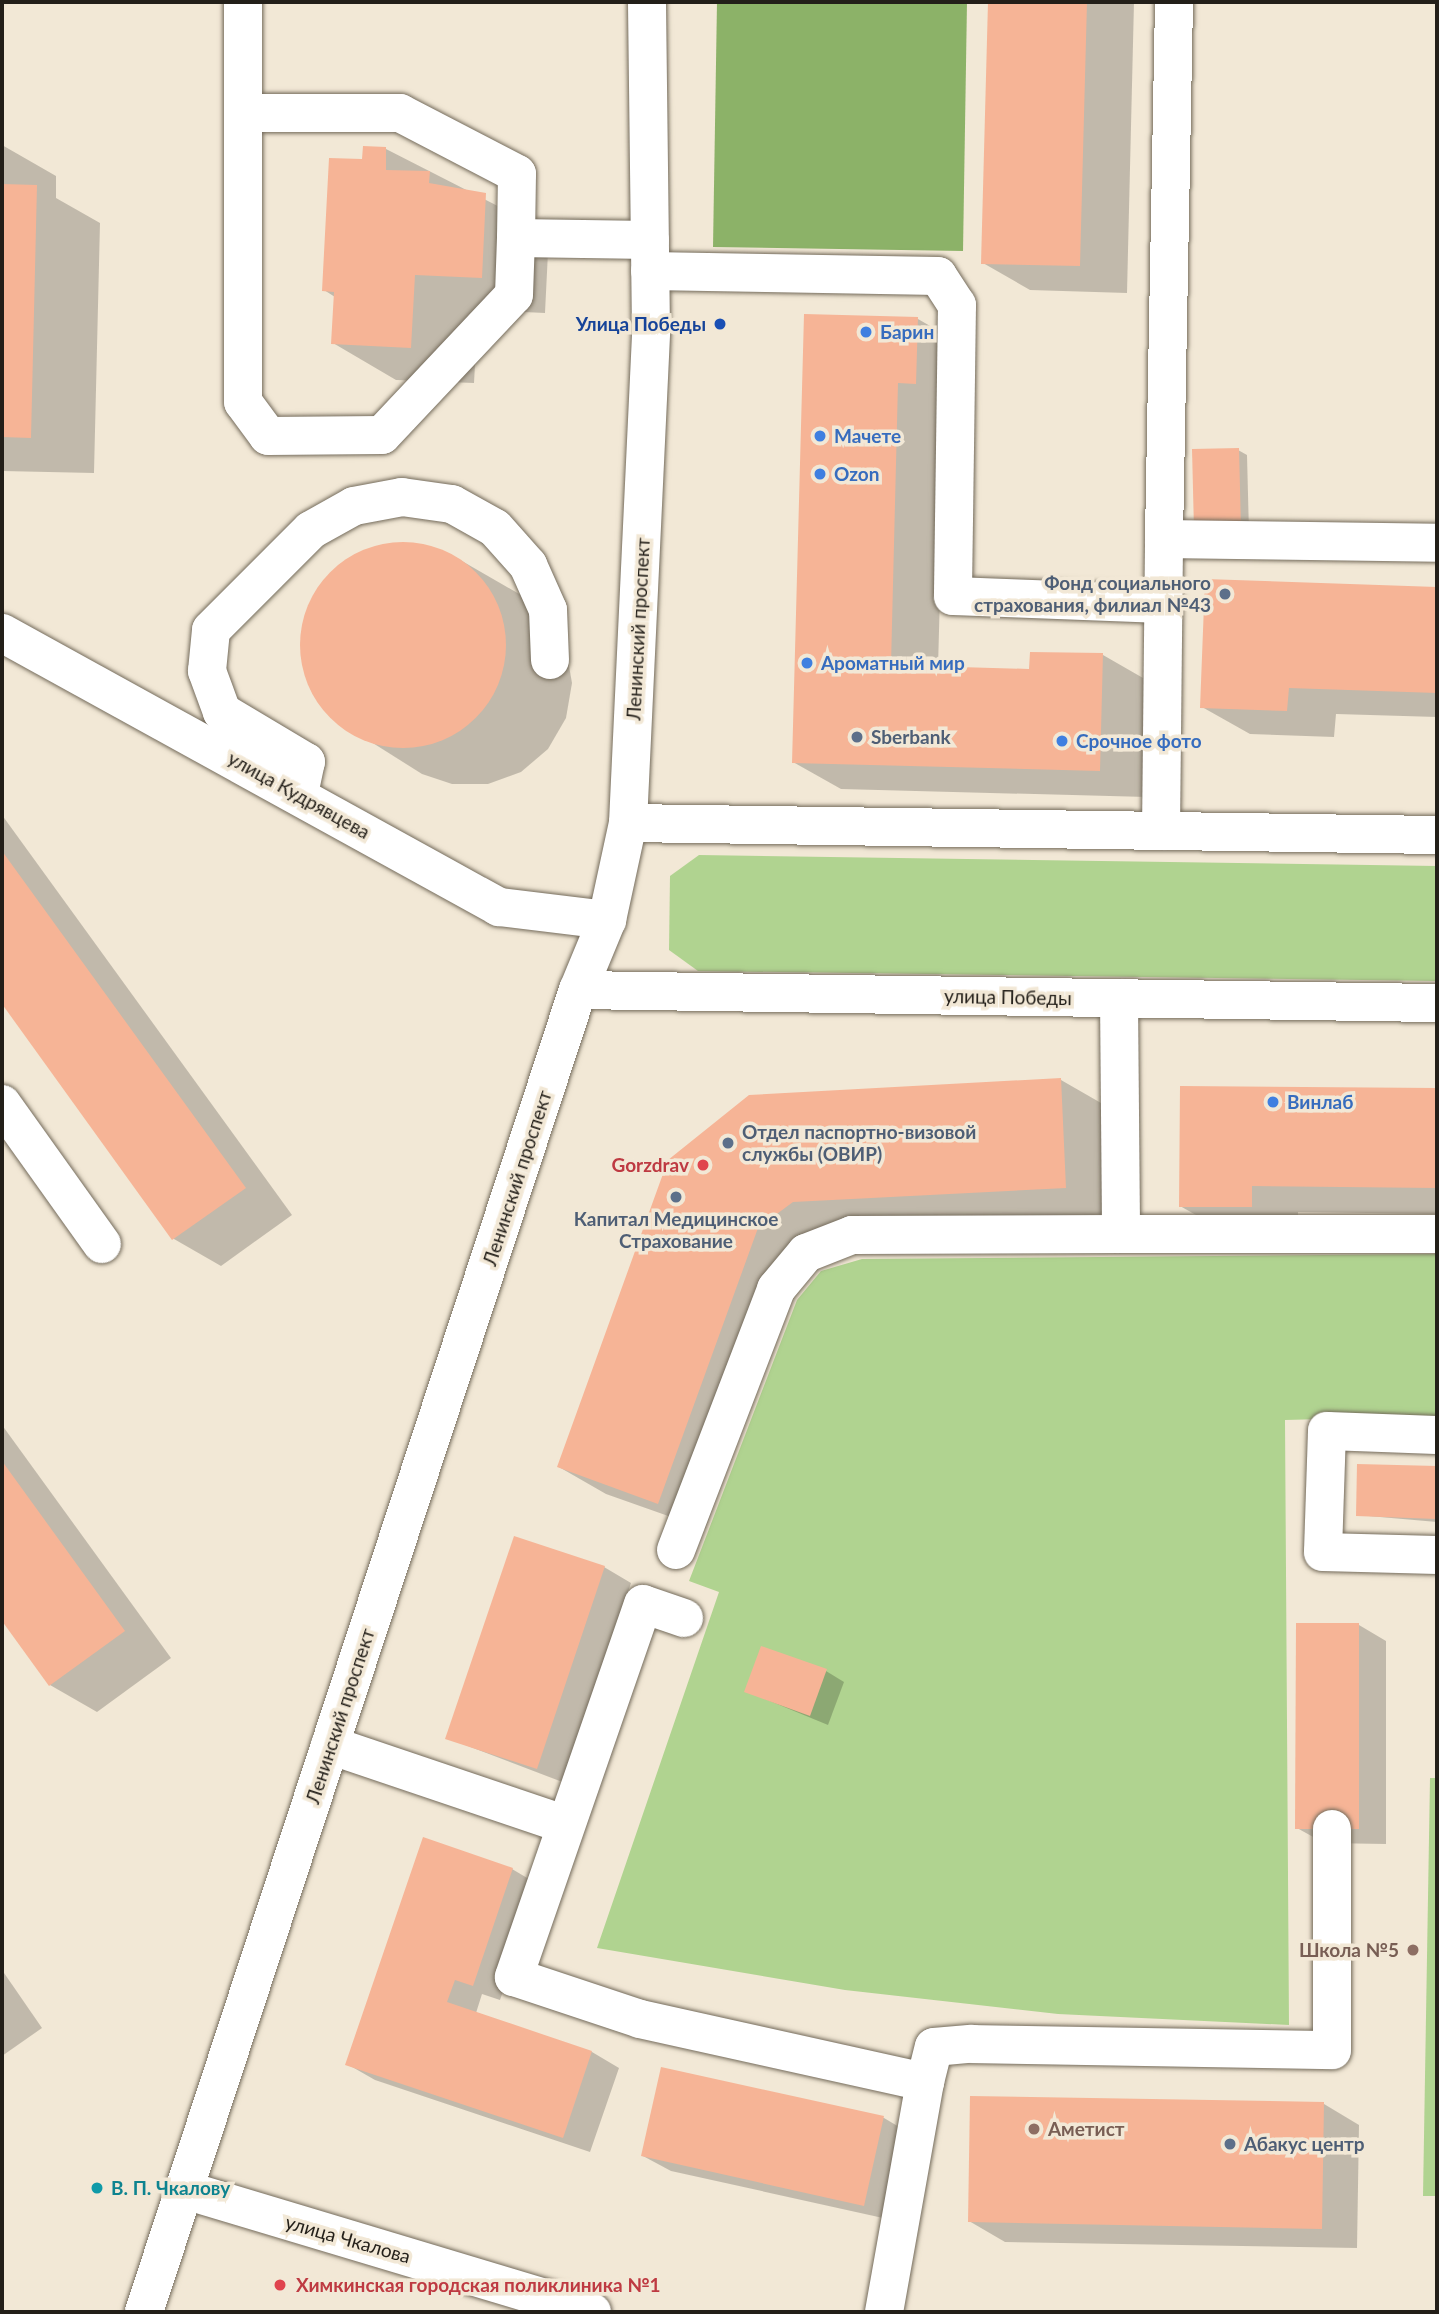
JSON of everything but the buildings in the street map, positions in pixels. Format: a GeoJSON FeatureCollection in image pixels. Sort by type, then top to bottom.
{"type":"FeatureCollection","features":[{"type":"Feature","properties":{"kind":"main road"},"geometry":{"type":"LineString","coordinates":[[243,2],[243,113],[243,402],[268,436],[382,435],[514,295],[517,174],[400,113],[243,113]]}},
{"type":"Feature","properties":{"kind":"main road","name":"Ленинский проспект"},"geometry":{"type":"LineString","coordinates":[[144,2312],[578,990],[607,920],[628,823],[650,256],[647,2]]}},
{"type":"Feature","properties":{"kind":"main road"},"geometry":{"type":"LineString","coordinates":[[1161,831],[1174,2]]}},
{"type":"Feature","properties":{"kind":"main road"},"geometry":{"type":"LineString","coordinates":[[516,237],[650,256],[937,276],[957,305],[953,596],[1163,604]]}},
{"type":"Feature","properties":{"kind":"main road"},"geometry":{"type":"LineString","coordinates":[[299,794],[306,762],[222,712],[207,671],[211,630],[311,530],[354,506],[402,497],[452,504],[495,528],[528,565],[548,610],[550,660]]}},
{"type":"Feature","properties":{"kind":"main road"},"geometry":{"type":"LineString","coordinates":[[1164,539],[1437,542]]}},
{"type":"Feature","properties":{"kind":"main road","name":"улица Кудрявцева"},"geometry":{"type":"LineString","coordinates":[[2,633],[299,794],[499,907],[607,920]]}},
{"type":"Feature","properties":{"kind":"main road"},"geometry":{"type":"LineString","coordinates":[[628,823],[1437,835]]}},
{"type":"Feature","properties":{"kind":"main road","name":"улица Победы"},"geometry":{"type":"LineString","coordinates":[[578,990],[1437,1003]]}},
{"type":"Feature","properties":{"kind":"main road"},"geometry":{"type":"LineString","coordinates":[[1119,998],[1121,1234]]}},
{"type":"Feature","properties":{"kind":"main road"},"geometry":{"type":"LineString","coordinates":[[2,1104],[102,1244]]}},
{"type":"Feature","properties":{"kind":"main road"},"geometry":{"type":"LineString","coordinates":[[676,1550],[776,1289],[806,1253],[852,1235],[1437,1234]]}},
{"type":"Feature","properties":{"kind":"main road"},"geometry":{"type":"LineString","coordinates":[[1437,1434],[1327,1431],[1323,1552],[1437,1555]]}},
{"type":"Feature","properties":{"kind":"main road"},"geometry":{"type":"LineString","coordinates":[[684,1618],[643,1604],[564,1824],[513,1977],[640,2019],[925,2082]]}},
{"type":"Feature","properties":{"kind":"main road"},"geometry":{"type":"LineString","coordinates":[[330,1745],[564,1824]]}},
{"type":"Feature","properties":{"kind":"main road"},"geometry":{"type":"LineString","coordinates":[[884,2312],[925,2082],[934,2047],[972,2044],[1332,2050],[1332,1829]]}},
{"type":"Feature","properties":{"kind":"main road","name":"улица Чкалова"},"geometry":{"type":"LineString","coordinates":[[185,2190],[592,2312]]}},
{"type":"Feature","properties":{"kind":"green space"},"geometry":{"type":"Polygon","coordinates":[[[717,2],[967,2],[963,251],[713,247],[717,2]]]}},
{"type":"Feature","properties":{"kind":"green space"},"geometry":{"type":"Polygon","coordinates":[[[699,855],[1437,866],[1437,981],[698,971],[669,950],[670,876],[699,855]]]}},
{"type":"Feature","properties":{"kind":"green space"},"geometry":{"type":"Polygon","coordinates":[[[1437,1254],[1437,1416],[1285,1420],[1289,2025],[1058,2014],[845,1990],[597,1948],[719,1592],[689,1581],[797,1300],[821,1271],[862,1259],[1437,1254]]]}},
{"type":"Feature","properties":{"kind":"green space"},"geometry":{"type":"Polygon","coordinates":[[[1430,1778],[1437,1778],[1437,2196],[1423,2196],[1430,1778]]]}},
{"type":"Feature","properties":{"kind":"place","name":"Улица Победы"},"geometry":{"type":"Point","coordinates":[720,324]}},
{"type":"Feature","properties":{"kind":"place","name":"Барин"},"geometry":{"type":"Point","coordinates":[866,332]}},
{"type":"Feature","properties":{"kind":"place","name":"Мачете"},"geometry":{"type":"Point","coordinates":[820,436]}},
{"type":"Feature","properties":{"kind":"place","name":"Ozon"},"geometry":{"type":"Point","coordinates":[820,474]}},
{"type":"Feature","properties":{"kind":"place","name":"Фонд социального страхования, филиал №43"},"geometry":{"type":"Point","coordinates":[1225,594]}},
{"type":"Feature","properties":{"kind":"place","name":"Ароматный мир"},"geometry":{"type":"Point","coordinates":[807,663]}},
{"type":"Feature","properties":{"kind":"place","name":"Sberbank"},"geometry":{"type":"Point","coordinates":[857,737]}},
{"type":"Feature","properties":{"kind":"place","name":"Срочное фото"},"geometry":{"type":"Point","coordinates":[1062,741]}},
{"type":"Feature","properties":{"kind":"place","name":"Винлаб"},"geometry":{"type":"Point","coordinates":[1273,1102]}},
{"type":"Feature","properties":{"kind":"place","name":"Отдел паспортно-визовой службы (ОВИР)"},"geometry":{"type":"Point","coordinates":[728,1143]}},
{"type":"Feature","properties":{"kind":"place","name":"Gorzdrav"},"geometry":{"type":"Point","coordinates":[703,1165]}},
{"type":"Feature","properties":{"kind":"place","name":"Капитал Медицинское Страхование"},"geometry":{"type":"Point","coordinates":[676,1197]}},
{"type":"Feature","properties":{"kind":"place","name":"Школа №5"},"geometry":{"type":"Point","coordinates":[1413,1950]}},
{"type":"Feature","properties":{"kind":"place","name":"Аметист"},"geometry":{"type":"Point","coordinates":[1034,2129]}},
{"type":"Feature","properties":{"kind":"place","name":"Абакус центр"},"geometry":{"type":"Point","coordinates":[1230,2144]}},
{"type":"Feature","properties":{"kind":"place","name":"В. П. Чкалову"},"geometry":{"type":"Point","coordinates":[97,2188]}},
{"type":"Feature","properties":{"kind":"place","name":"Химкинская городская поликлиника №1"},"geometry":{"type":"Point","coordinates":[280,2285]}}]}
